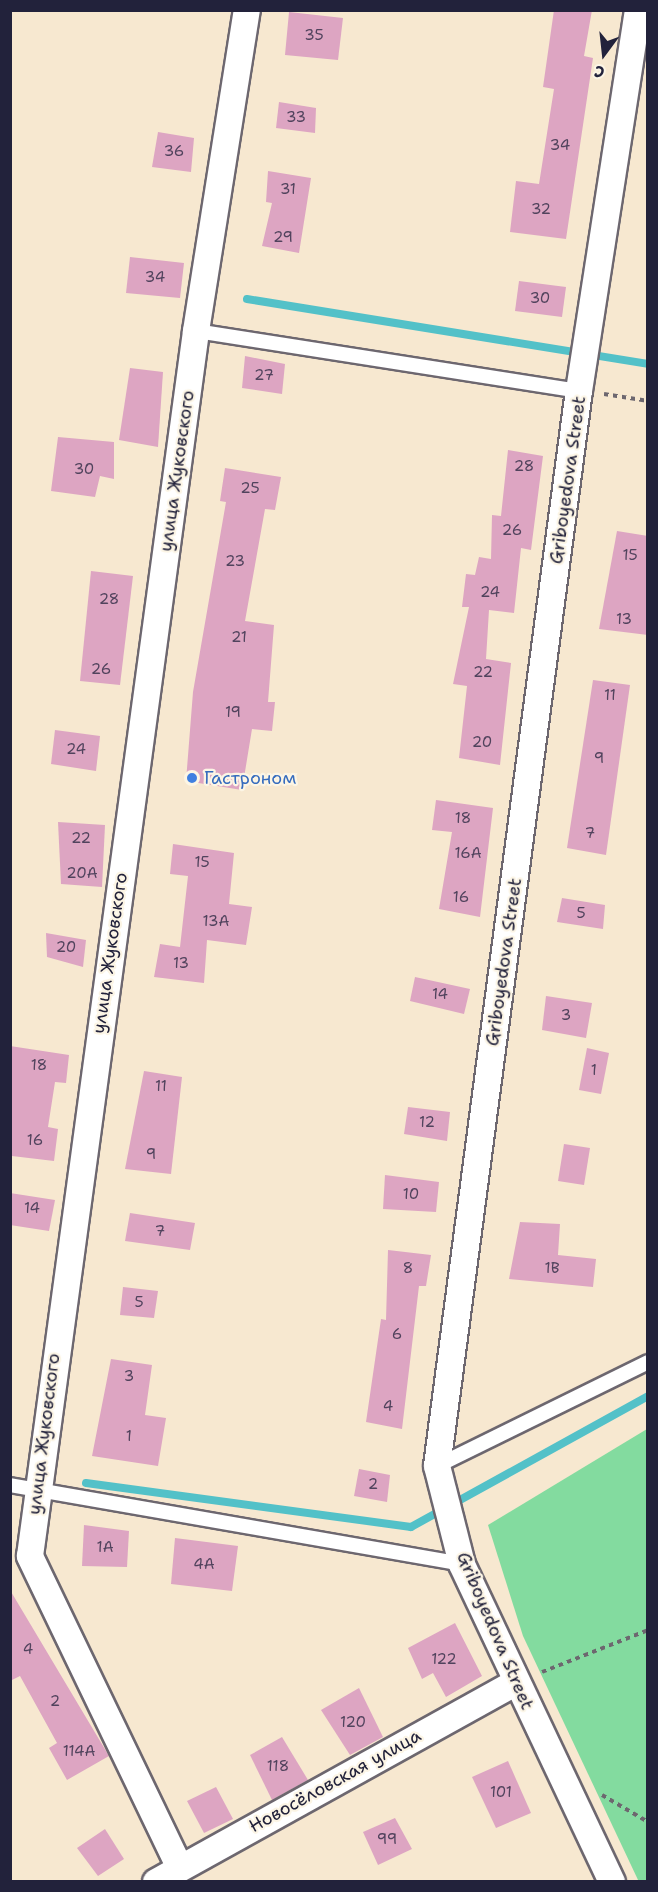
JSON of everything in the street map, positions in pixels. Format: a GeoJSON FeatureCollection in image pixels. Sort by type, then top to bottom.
{"type":"FeatureCollection","features":[{"type":"Feature","properties":{"kind":"street","name":"улица Жуковского"},"geometry":{"type":"LineString","coordinates":[[179,1866],[30,1556],[23,1487],[196,331],[247,10]]}},
{"type":"Feature","properties":{"kind":"street","name":"Griboyedova Street"},"geometry":{"type":"LineString","coordinates":[[612,1881],[515,1683],[462,1563],[437,1466],[579,391],[638,10]]}},
{"type":"Feature","properties":{"kind":"street","name":"Новосёловская улица"},"geometry":{"type":"LineString","coordinates":[[156,1881],[179,1866],[515,1683]]}},
{"type":"Feature","properties":{"kind":"lane"},"geometry":{"type":"LineString","coordinates":[[196,331],[579,391]]}},
{"type":"Feature","properties":{"kind":"lane"},"geometry":{"type":"LineString","coordinates":[[437,1466],[648,1362]]}},
{"type":"Feature","properties":{"kind":"lane"},"geometry":{"type":"LineString","coordinates":[[23,1487],[462,1563]]}},
{"type":"Feature","properties":{"kind":"path"},"geometry":{"type":"LineString","coordinates":[[579,391],[648,401]]}},
{"type":"Feature","properties":{"kind":"path"},"geometry":{"type":"LineString","coordinates":[[515,1683],[648,1630]]}},
{"type":"Feature","properties":{"kind":"green space"},"geometry":{"type":"Polygon","coordinates":[[[647,1429],[648,1881],[639,1882],[523,1636],[488,1525],[647,1429]]]}},
{"type":"Feature","properties":{"kind":"building"},"geometry":{"type":"Polygon","coordinates":[[[554,10],[592,10],[584,56],[593,58],[566,239],[510,232],[516,181],[539,184],[554,89],[543,87],[554,10]]]}},
{"type":"Feature","properties":{"kind":"building"},"geometry":{"type":"Polygon","coordinates":[[[289,12],[343,18],[338,60],[285,55],[289,12]]]}},
{"type":"Feature","properties":{"kind":"building"},"geometry":{"type":"Polygon","coordinates":[[[279,102],[316,108],[315,133],[276,128],[279,102]]]}},
{"type":"Feature","properties":{"kind":"building"},"geometry":{"type":"Polygon","coordinates":[[[158,132],[194,138],[191,172],[152,167],[158,132]]]}},
{"type":"Feature","properties":{"kind":"building"},"geometry":{"type":"Polygon","coordinates":[[[268,171],[311,178],[299,253],[262,246],[272,203],[266,202],[268,171]]]}},
{"type":"Feature","properties":{"kind":"building"},"geometry":{"type":"Polygon","coordinates":[[[130,257],[184,263],[180,298],[126,293],[130,257]]]}},
{"type":"Feature","properties":{"kind":"building"},"geometry":{"type":"Polygon","coordinates":[[[519,281],[566,287],[562,317],[515,311],[519,281]]]}},
{"type":"Feature","properties":{"kind":"building"},"geometry":{"type":"Polygon","coordinates":[[[245,356],[285,364],[282,394],[242,388],[245,356]]]}},
{"type":"Feature","properties":{"kind":"building"},"geometry":{"type":"Polygon","coordinates":[[[130,368],[163,372],[158,447],[119,440],[130,368]]]}},
{"type":"Feature","properties":{"kind":"building"},"geometry":{"type":"Polygon","coordinates":[[[58,437],[114,442],[114,479],[100,476],[95,497],[51,491],[58,437]]]}},
{"type":"Feature","properties":{"kind":"building"},"geometry":{"type":"Polygon","coordinates":[[[508,450],[543,456],[531,550],[521,548],[514,613],[489,610],[486,659],[511,663],[500,765],[459,758],[467,686],[453,684],[469,607],[462,607],[466,574],[475,575],[479,557],[491,559],[492,515],[501,516],[508,450]]]}},
{"type":"Feature","properties":{"kind":"building"},"geometry":{"type":"Polygon","coordinates":[[[225,468],[281,477],[275,510],[265,509],[245,621],[274,625],[268,702],[275,702],[272,731],[252,729],[242,790],[186,781],[193,692],[226,502],[220,501],[225,468]]]}},
{"type":"Feature","properties":{"kind":"building"},"geometry":{"type":"Polygon","coordinates":[[[617,531],[648,536],[648,635],[599,629],[617,531]]]}},
{"type":"Feature","properties":{"kind":"building"},"geometry":{"type":"Polygon","coordinates":[[[91,571],[133,576],[120,685],[80,681],[91,571]]]}},
{"type":"Feature","properties":{"kind":"building"},"geometry":{"type":"Polygon","coordinates":[[[593,680],[630,685],[606,855],[567,848],[593,680]]]}},
{"type":"Feature","properties":{"kind":"building"},"geometry":{"type":"Polygon","coordinates":[[[55,730],[100,736],[96,771],[51,764],[55,730]]]}},
{"type":"Feature","properties":{"kind":"building"},"geometry":{"type":"Polygon","coordinates":[[[436,800],[493,808],[480,917],[439,909],[452,832],[432,830],[436,800]]]}},
{"type":"Feature","properties":{"kind":"building"},"geometry":{"type":"Polygon","coordinates":[[[58,822],[105,825],[102,887],[61,884],[58,822]]]}},
{"type":"Feature","properties":{"kind":"building"},"geometry":{"type":"Polygon","coordinates":[[[173,844],[234,853],[229,904],[252,907],[246,945],[207,940],[204,983],[154,977],[160,944],[180,947],[188,876],[170,874],[173,844]]]}},
{"type":"Feature","properties":{"kind":"building"},"geometry":{"type":"Polygon","coordinates":[[[562,898],[605,905],[603,929],[557,922],[562,898]]]}},
{"type":"Feature","properties":{"kind":"building"},"geometry":{"type":"Polygon","coordinates":[[[46,933],[86,940],[83,967],[47,957],[46,933]]]}},
{"type":"Feature","properties":{"kind":"building"},"geometry":{"type":"Polygon","coordinates":[[[415,977],[470,989],[464,1014],[410,1001],[415,977]]]}},
{"type":"Feature","properties":{"kind":"building"},"geometry":{"type":"Polygon","coordinates":[[[546,996],[592,1003],[586,1038],[542,1030],[546,996]]]}},
{"type":"Feature","properties":{"kind":"building"},"geometry":{"type":"Polygon","coordinates":[[[10,1046],[69,1055],[66,1083],[55,1082],[48,1127],[58,1129],[54,1161],[12,1156],[10,1046]]]}},
{"type":"Feature","properties":{"kind":"building"},"geometry":{"type":"Polygon","coordinates":[[[587,1048],[609,1053],[601,1094],[579,1090],[587,1048]]]}},
{"type":"Feature","properties":{"kind":"building"},"geometry":{"type":"Polygon","coordinates":[[[144,1071],[182,1077],[171,1174],[125,1169],[144,1071]]]}},
{"type":"Feature","properties":{"kind":"building"},"geometry":{"type":"Polygon","coordinates":[[[408,1107],[450,1112],[447,1141],[404,1134],[408,1107]]]}},
{"type":"Feature","properties":{"kind":"building"},"geometry":{"type":"Polygon","coordinates":[[[564,1144],[590,1148],[584,1185],[558,1181],[564,1144]]]}},
{"type":"Feature","properties":{"kind":"building"},"geometry":{"type":"Polygon","coordinates":[[[385,1175],[439,1182],[436,1212],[383,1209],[385,1175]]]}},
{"type":"Feature","properties":{"kind":"building"},"geometry":{"type":"Polygon","coordinates":[[[10,1193],[55,1200],[49,1231],[10,1225],[10,1193]]]}},
{"type":"Feature","properties":{"kind":"building"},"geometry":{"type":"Polygon","coordinates":[[[130,1213],[195,1223],[190,1250],[125,1241],[130,1213]]]}},
{"type":"Feature","properties":{"kind":"building"},"geometry":{"type":"Polygon","coordinates":[[[520,1222],[560,1224],[558,1255],[596,1259],[593,1287],[509,1279],[520,1222]]]}},
{"type":"Feature","properties":{"kind":"building"},"geometry":{"type":"Polygon","coordinates":[[[388,1250],[431,1255],[426,1286],[419,1286],[402,1429],[366,1422],[381,1319],[386,1320],[388,1250]]]}},
{"type":"Feature","properties":{"kind":"building"},"geometry":{"type":"Polygon","coordinates":[[[123,1287],[158,1291],[154,1318],[120,1315],[123,1287]]]}},
{"type":"Feature","properties":{"kind":"building"},"geometry":{"type":"Polygon","coordinates":[[[111,1359],[152,1365],[145,1415],[166,1418],[158,1466],[92,1456],[111,1359]]]}},
{"type":"Feature","properties":{"kind":"building"},"geometry":{"type":"Polygon","coordinates":[[[359,1469],[390,1475],[387,1502],[354,1496],[359,1469]]]}},
{"type":"Feature","properties":{"kind":"building"},"geometry":{"type":"Polygon","coordinates":[[[84,1525],[129,1531],[127,1567],[82,1566],[84,1525]]]}},
{"type":"Feature","properties":{"kind":"building"},"geometry":{"type":"Polygon","coordinates":[[[175,1538],[238,1546],[232,1591],[171,1584],[175,1538]]]}},
{"type":"Feature","properties":{"kind":"building"},"geometry":{"type":"Polygon","coordinates":[[[10,1590],[109,1756],[67,1780],[49,1748],[57,1743],[20,1676],[10,1681],[10,1590]]]}},
{"type":"Feature","properties":{"kind":"building"},"geometry":{"type":"Polygon","coordinates":[[[455,1623],[482,1676],[446,1697],[433,1673],[422,1679],[408,1648],[455,1623]]]}},
{"type":"Feature","properties":{"kind":"building"},"geometry":{"type":"Polygon","coordinates":[[[359,1688],[383,1737],[350,1755],[321,1710],[359,1688]]]}},
{"type":"Feature","properties":{"kind":"building"},"geometry":{"type":"Polygon","coordinates":[[[282,1737],[308,1780],[272,1800],[250,1755],[282,1737]]]}},
{"type":"Feature","properties":{"kind":"building"},"geometry":{"type":"Polygon","coordinates":[[[508,1761],[531,1813],[496,1828],[472,1777],[508,1761]]]}},
{"type":"Feature","properties":{"kind":"building"},"geometry":{"type":"Polygon","coordinates":[[[216,1787],[233,1819],[204,1833],[187,1801],[216,1787]]]}},
{"type":"Feature","properties":{"kind":"building"},"geometry":{"type":"Polygon","coordinates":[[[395,1818],[412,1849],[378,1865],[363,1832],[395,1818]]]}},
{"type":"Feature","properties":{"kind":"building"},"geometry":{"type":"Polygon","coordinates":[[[105,1829],[124,1859],[98,1876],[77,1848],[105,1829]]]}},
{"type":"Feature","properties":{"kind":"waterway"},"geometry":{"type":"LineString","coordinates":[[247,299],[648,364]]}},
{"type":"Feature","properties":{"kind":"waterway"},"geometry":{"type":"LineString","coordinates":[[86,1483],[411,1527],[648,1396]]}},
{"type":"Feature","properties":{"kind":"place","name":"Гастроном"},"geometry":{"type":"Point","coordinates":[192,778]}}]}
